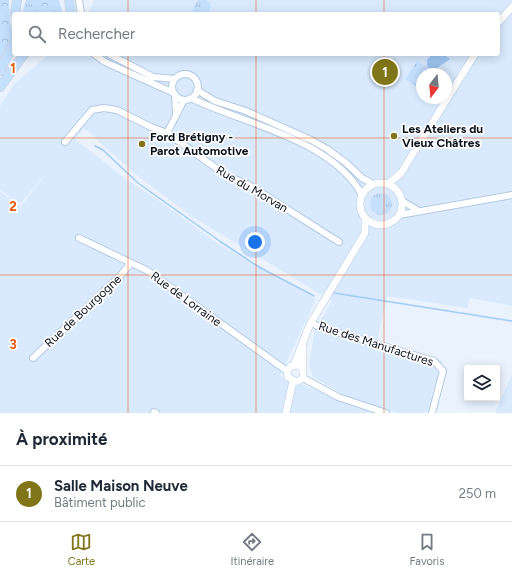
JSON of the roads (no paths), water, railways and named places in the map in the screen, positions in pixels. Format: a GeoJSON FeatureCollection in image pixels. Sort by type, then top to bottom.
{"type":"FeatureCollection","features":[{"type":"Feature","properties":{"kind":"main road"},"geometry":{"type":"LineString","coordinates":[[15,12],[17,0]]}},
{"type":"Feature","properties":{"kind":"main road"},"geometry":{"type":"LineString","coordinates":[[69,0],[71,12]]}},
{"type":"Feature","properties":{"kind":"main road"},"geometry":{"type":"LineString","coordinates":[[0,71],[12,47]]}},
{"type":"Feature","properties":{"kind":"main road"},"geometry":{"type":"LineString","coordinates":[[0,88],[23,56]]}},
{"type":"Feature","properties":{"kind":"street"},"geometry":{"type":"LineString","coordinates":[[79,0],[81,12]]}},
{"type":"Feature","properties":{"kind":"street"},"geometry":{"type":"LineString","coordinates":[[500,21],[512,7]]}},
{"type":"Feature","properties":{"kind":"street"},"geometry":{"type":"LineString","coordinates":[[97,56],[106,62],[184,100],[191,98],[197,90],[196,80],[190,75],[182,75],[175,79],[153,77],[113,56]]}},
{"type":"Feature","properties":{"kind":"street"},"geometry":{"type":"LineString","coordinates":[[399,215],[402,201],[397,189],[401,173],[474,56]]}},
{"type":"Feature","properties":{"kind":"street"},"geometry":{"type":"LineString","coordinates":[[175,79],[172,86],[176,114]]}},
{"type":"Feature","properties":{"kind":"street"},"geometry":{"type":"LineString","coordinates":[[197,90],[215,101],[246,111],[311,140],[333,154],[362,178],[373,184],[388,184],[397,189]]}},
{"type":"Feature","properties":{"kind":"street"},"geometry":{"type":"LineString","coordinates":[[191,98],[274,131],[308,147],[341,169],[355,183],[362,195]]}},
{"type":"Feature","properties":{"kind":"street"},"geometry":{"type":"LineString","coordinates":[[167,133],[184,100]]}},
{"type":"Feature","properties":{"kind":"street","name":"Rue du Morvan"},"geometry":{"type":"LineString","coordinates":[[64,142],[92,110],[104,108],[117,110],[159,131],[167,133],[227,176],[249,185],[339,242]]}},
{"type":"Feature","properties":{"kind":"street"},"geometry":{"type":"LineString","coordinates":[[388,184],[401,173]]}},
{"type":"Feature","properties":{"kind":"street"},"geometry":{"type":"LineString","coordinates":[[365,232],[365,218],[361,211],[360,203],[362,195],[373,184]]}},
{"type":"Feature","properties":{"kind":"street"},"geometry":{"type":"LineString","coordinates":[[302,378],[299,381],[293,381],[288,378],[287,371],[294,365],[311,322],[365,232],[378,225],[390,223],[399,215],[512,195]]}},
{"type":"Feature","properties":{"kind":"street"},"geometry":{"type":"LineString","coordinates":[[402,201],[419,211]]}},
{"type":"Feature","properties":{"kind":"street"},"geometry":{"type":"LineString","coordinates":[[365,218],[378,225]]}},
{"type":"Feature","properties":{"kind":"street","name":"Rue de Lorraine"},"geometry":{"type":"LineString","coordinates":[[79,238],[148,271],[287,371]]}},
{"type":"Feature","properties":{"kind":"street","name":"Rue de Bourgogne"},"geometry":{"type":"LineString","coordinates":[[33,358],[120,276],[131,263]]}},
{"type":"Feature","properties":{"kind":"street","name":"Rue des Manufactures"},"geometry":{"type":"LineString","coordinates":[[311,322],[319,327],[434,361],[443,371],[432,413]]}},
{"type":"Feature","properties":{"kind":"street"},"geometry":{"type":"LineString","coordinates":[[302,378],[303,341]]}},
{"type":"Feature","properties":{"kind":"street"},"geometry":{"type":"LineString","coordinates":[[294,365],[298,365],[303,369]]}},
{"type":"Feature","properties":{"kind":"street"},"geometry":{"type":"LineString","coordinates":[[302,378],[338,397],[386,413]]}},
{"type":"Feature","properties":{"kind":"street"},"geometry":{"type":"LineString","coordinates":[[286,413],[293,381]]}},
{"type":"Feature","properties":{"kind":"waterway"},"geometry":{"type":"LineString","coordinates":[[95,146],[103,150],[138,183],[221,242],[259,267],[314,296]]}},
{"type":"Feature","properties":{"kind":"waterway"},"geometry":{"type":"LineString","coordinates":[[334,293],[512,321]]}},
{"type":"Feature","properties":{"kind":"place","name":"Salle Maison Neuve"},"geometry":{"type":"Point","coordinates":[385,72]}},
{"type":"Feature","properties":{"kind":"place","name":"Les Ateliers du Vieux Châtres"},"geometry":{"type":"Point","coordinates":[394,136]}},
{"type":"Feature","properties":{"kind":"place","name":"Ford Brétigny - Parot Automotive"},"geometry":{"type":"Point","coordinates":[142,144]}}]}
